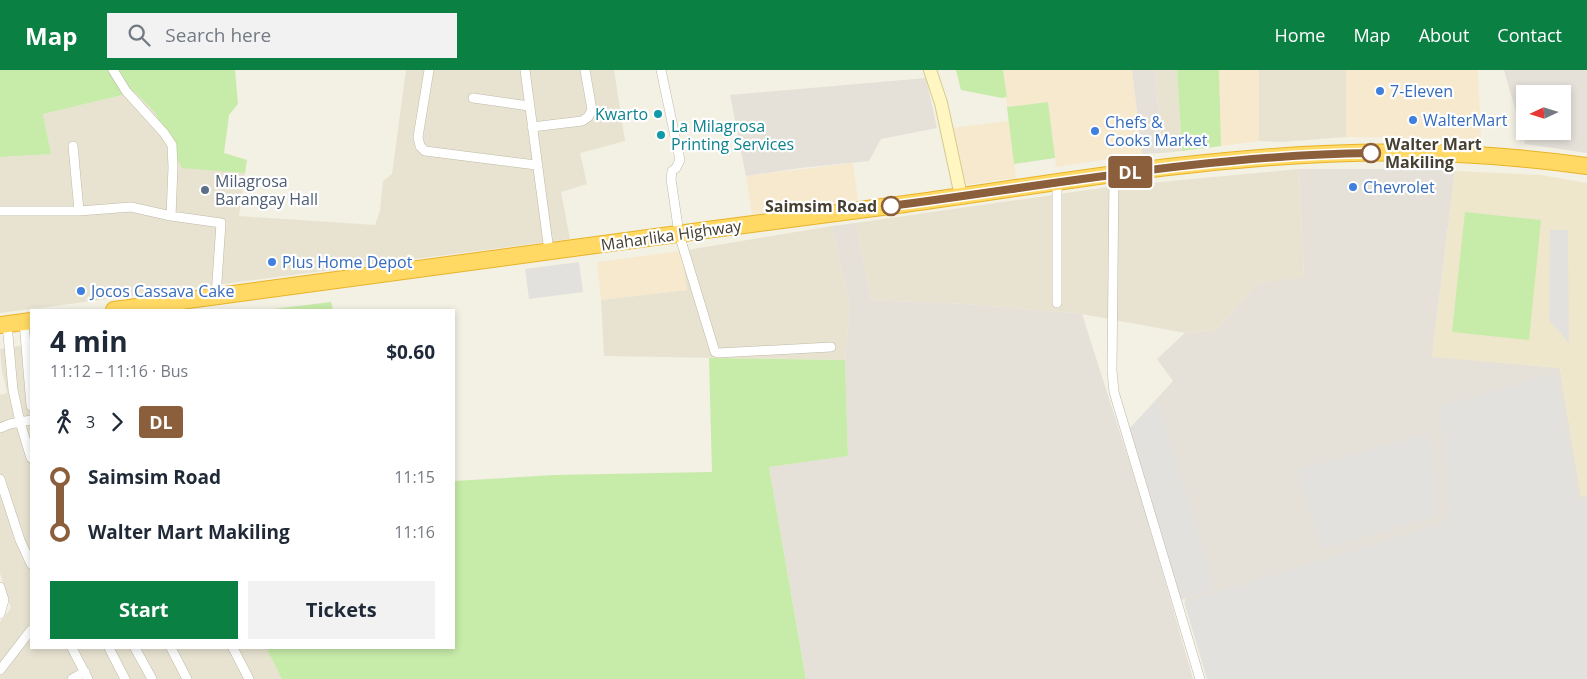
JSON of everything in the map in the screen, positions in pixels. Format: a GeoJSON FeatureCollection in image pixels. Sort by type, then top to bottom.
{"type":"FeatureCollection","features":[{"type":"Feature","properties":{"kind":"highway","name":"Maharlika Highway"},"geometry":{"type":"LineString","coordinates":[[121,309],[1114,174],[1255,158],[1355,153],[1428,153],[1521,159],[1587,166]]}},
{"type":"Feature","properties":{"kind":"highway"},"geometry":{"type":"LineString","coordinates":[[4,324],[28,321]]}},
{"type":"Feature","properties":{"kind":"street"},"geometry":{"type":"LineString","coordinates":[[113,70],[126,91],[172,145],[171,216]]}},
{"type":"Feature","properties":{"kind":"street"},"geometry":{"type":"LineString","coordinates":[[428,70],[418,137],[420,146],[425,151],[536,165]]}},
{"type":"Feature","properties":{"kind":"street"},"geometry":{"type":"LineString","coordinates":[[525,70],[536,165],[549,251]]}},
{"type":"Feature","properties":{"kind":"street"},"geometry":{"type":"LineString","coordinates":[[532,127],[582,121],[588,117],[592,110],[585,70]]}},
{"type":"Feature","properties":{"kind":"street"},"geometry":{"type":"LineString","coordinates":[[661,70],[680,160],[672,171],[671,178],[679,234],[715,352],[831,347]]}},
{"type":"Feature","properties":{"kind":"street"},"geometry":{"type":"LineString","coordinates":[[930,70],[941,103],[961,196]]}},
{"type":"Feature","properties":{"kind":"street"},"geometry":{"type":"LineString","coordinates":[[473,98],[529,106]]}},
{"type":"Feature","properties":{"kind":"street"},"geometry":{"type":"LineString","coordinates":[[73,146],[79,211]]}},
{"type":"Feature","properties":{"kind":"street"},"geometry":{"type":"LineString","coordinates":[[1114,174],[1112,371],[1114,392],[1200,679]]}},
{"type":"Feature","properties":{"kind":"street"},"geometry":{"type":"LineString","coordinates":[[1057,182],[1058,303]]}},
{"type":"Feature","properties":{"kind":"street"},"geometry":{"type":"LineString","coordinates":[[0,211],[79,211],[131,207],[171,216],[221,223],[216,296]]}},
{"type":"Feature","properties":{"kind":"street"},"geometry":{"type":"LineString","coordinates":[[28,321],[30,378]]}},
{"type":"Feature","properties":{"kind":"street"},"geometry":{"type":"LineString","coordinates":[[4,324],[13,390],[30,455]]}},
{"type":"Feature","properties":{"kind":"street"},"geometry":{"type":"LineString","coordinates":[[0,428],[30,420]]}},
{"type":"Feature","properties":{"kind":"street"},"geometry":{"type":"LineString","coordinates":[[0,479],[20,540],[30,562]]}},
{"type":"Feature","properties":{"kind":"street"},"geometry":{"type":"LineString","coordinates":[[0,587],[4,600],[0,614]]}},
{"type":"Feature","properties":{"kind":"street"},"geometry":{"type":"LineString","coordinates":[[0,670],[30,631]]}},
{"type":"Feature","properties":{"kind":"street"},"geometry":{"type":"LineString","coordinates":[[72,679],[87,676],[73,649]]}},
{"type":"Feature","properties":{"kind":"street"},"geometry":{"type":"LineString","coordinates":[[110,649],[125,679]]}},
{"type":"Feature","properties":{"kind":"street"},"geometry":{"type":"LineString","coordinates":[[136,649],[152,679]]}},
{"type":"Feature","properties":{"kind":"street"},"geometry":{"type":"LineString","coordinates":[[172,649],[187,679]]}},
{"type":"Feature","properties":{"kind":"street"},"geometry":{"type":"LineString","coordinates":[[234,649],[249,679]]}},
{"type":"Feature","properties":{"kind":"shaded area"},"geometry":{"type":"Polygon","coordinates":[[[406,70],[614,70],[625,141],[580,153],[587,184],[561,192],[570,239],[0,313],[0,157],[51,154],[43,114],[135,92],[155,113],[182,167],[245,173],[239,216],[375,225],[380,211],[383,181],[392,174],[406,70]]]}},
{"type":"Feature","properties":{"kind":"shaded area","name":"Chefs & Cooks Market"},"geometry":{"type":"Polygon","coordinates":[[[1003,70],[1132,70],[1142,154],[1056,167],[1048,102],[1007,107],[1003,70]]]}},
{"type":"Feature","properties":{"kind":"shaded area"},"geometry":{"type":"Polygon","coordinates":[[[1132,70],[1155,70],[1162,153],[1142,154],[1132,70]]]}},
{"type":"Feature","properties":{"kind":"shaded area"},"geometry":{"type":"Polygon","coordinates":[[[1155,70],[1177,70],[1182,151],[1162,153],[1155,70]]]}},
{"type":"Feature","properties":{"kind":"shaded area"},"geometry":{"type":"Polygon","coordinates":[[[1219,70],[1259,70],[1259,141],[1221,146],[1219,70]]]}},
{"type":"Feature","properties":{"kind":"shaded area"},"geometry":{"type":"Polygon","coordinates":[[[1259,70],[1346,70],[1346,137],[1281,142],[1259,141],[1259,70]]]}},
{"type":"Feature","properties":{"kind":"shaded area","name":"WalterMart"},"geometry":{"type":"Polygon","coordinates":[[[1346,70],[1478,70],[1481,139],[1346,137],[1346,70]]]}},
{"type":"Feature","properties":{"kind":"shaded area"},"geometry":{"type":"Polygon","coordinates":[[[1504,70],[1587,70],[1587,153],[1525,144],[1524,140],[1571,140],[1571,85],[1516,85],[1516,112],[1504,70]]]}},
{"type":"Feature","properties":{"kind":"shaded area"},"geometry":{"type":"Polygon","coordinates":[[[926,78],[937,128],[881,139],[869,161],[746,176],[730,95],[926,78]]]}},
{"type":"Feature","properties":{"kind":"shaded area"},"geometry":{"type":"Polygon","coordinates":[[[1009,121],[1016,178],[965,185],[950,128],[1009,121]]]}},
{"type":"Feature","properties":{"kind":"shaded area"},"geometry":{"type":"Polygon","coordinates":[[[853,163],[858,200],[752,214],[746,176],[853,163]]]}},
{"type":"Feature","properties":{"kind":"shaded area"},"geometry":{"type":"Polygon","coordinates":[[[1299,169],[1304,278],[1258,283],[1215,331],[1185,333],[1082,314],[966,304],[871,300],[856,223],[1108,187],[1299,169]]]}},
{"type":"Feature","properties":{"kind":"shaded area"},"geometry":{"type":"Polygon","coordinates":[[[1299,169],[1428,169],[1455,171],[1432,356],[1560,368],[1581,496],[1587,496],[1587,679],[1208,679],[1134,424],[1173,381],[1157,359],[1185,333],[1215,331],[1258,283],[1304,277],[1299,169]]]}},
{"type":"Feature","properties":{"kind":"shaded area"},"geometry":{"type":"Polygon","coordinates":[[[1455,171],[1541,175],[1587,183],[1587,496],[1581,496],[1560,368],[1432,357],[1455,171]]]}},
{"type":"Feature","properties":{"kind":"shaded area"},"geometry":{"type":"Polygon","coordinates":[[[856,223],[871,300],[966,304],[1082,314],[1145,511],[1193,679],[805,679],[769,467],[848,456],[845,360],[850,305],[832,226],[856,223]]]}},
{"type":"Feature","properties":{"kind":"shaded area"},"geometry":{"type":"Polygon","coordinates":[[[832,226],[850,305],[845,360],[604,356],[601,300],[686,290],[681,251],[832,226]]]}},
{"type":"Feature","properties":{"kind":"shaded area"},"geometry":{"type":"Polygon","coordinates":[[[1550,230],[1568,230],[1569,343],[1549,320],[1550,230]]]}},
{"type":"Feature","properties":{"kind":"shaded area"},"geometry":{"type":"Polygon","coordinates":[[[681,251],[687,290],[601,300],[597,262],[681,251]]]}},
{"type":"Feature","properties":{"kind":"shaded area"},"geometry":{"type":"Polygon","coordinates":[[[579,262],[583,292],[529,299],[525,269],[579,262]]]}},
{"type":"Feature","properties":{"kind":"shaded area"},"geometry":{"type":"Polygon","coordinates":[[[30,344],[30,649],[267,649],[282,679],[0,679],[0,622],[11,608],[0,573],[0,395],[7,393],[0,349],[30,344]]]}},
{"type":"Feature","properties":{"kind":"shaded area"},"geometry":{"type":"Polygon","coordinates":[[[1552,374],[1556,375],[1577,497],[1580,500],[1587,499],[1587,679],[1207,679],[1184,602],[1442,524],[1450,513],[1450,508],[1439,407],[1552,374]]]}},
{"type":"Feature","properties":{"kind":"shaded area"},"geometry":{"type":"Polygon","coordinates":[[[1157,399],[1215,589],[1181,600],[1128,430],[1157,399]]]}},
{"type":"Feature","properties":{"kind":"shaded area"},"geometry":{"type":"Polygon","coordinates":[[[1427,434],[1437,493],[1435,516],[1322,549],[1297,470],[1427,434]]]}},
{"type":"Feature","properties":{"kind":"green space"},"geometry":{"type":"Polygon","coordinates":[[[0,70],[235,70],[238,104],[229,115],[224,153],[247,160],[245,173],[182,168],[155,113],[135,92],[43,114],[51,154],[0,157],[0,70]]]}},
{"type":"Feature","properties":{"kind":"green space"},"geometry":{"type":"Polygon","coordinates":[[[956,70],[1003,70],[1007,97],[1002,98],[961,90],[956,70]]]}},
{"type":"Feature","properties":{"kind":"green space"},"geometry":{"type":"Polygon","coordinates":[[[1177,70],[1219,70],[1221,146],[1182,151],[1177,70]]]}},
{"type":"Feature","properties":{"kind":"green space"},"geometry":{"type":"Polygon","coordinates":[[[1048,102],[1055,158],[1014,164],[1007,107],[1048,102]]]}},
{"type":"Feature","properties":{"kind":"green space"},"geometry":{"type":"Polygon","coordinates":[[[1465,212],[1541,220],[1529,340],[1452,332],[1465,212]]]}},
{"type":"Feature","properties":{"kind":"green space"},"geometry":{"type":"Polygon","coordinates":[[[331,302],[333,309],[273,309],[331,302]]]}},
{"type":"Feature","properties":{"kind":"green space"},"geometry":{"type":"Polygon","coordinates":[[[709,358],[845,360],[848,456],[769,467],[806,679],[282,679],[267,649],[455,649],[455,481],[555,475],[712,472],[709,358]]]}},
{"type":"Feature","properties":{"kind":"bus line","name":"DL"},"geometry":{"type":"LineString","coordinates":[[891,206],[1102,176],[1255,158],[1309,154],[1371,153]]}},
{"type":"Feature","properties":{"kind":"place","name":"7-Eleven"},"geometry":{"type":"Point","coordinates":[1380,91]}},
{"type":"Feature","properties":{"kind":"place","name":"Kwarto"},"geometry":{"type":"Point","coordinates":[658,114]}},
{"type":"Feature","properties":{"kind":"place","name":"WalterMart"},"geometry":{"type":"Point","coordinates":[1413,120]}},
{"type":"Feature","properties":{"kind":"place","name":"Chefs & Cooks Market"},"geometry":{"type":"Point","coordinates":[1095,131]}},
{"type":"Feature","properties":{"kind":"place","name":"La Milagrosa Printing Services"},"geometry":{"type":"Point","coordinates":[661,135]}},
{"type":"Feature","properties":{"kind":"place","name":"Walter Mart Makiling"},"geometry":{"type":"Point","coordinates":[1371,153]}},
{"type":"Feature","properties":{"kind":"place","name":"Chevrolet"},"geometry":{"type":"Point","coordinates":[1353,187]}},
{"type":"Feature","properties":{"kind":"place","name":"Milagrosa Barangay Hall"},"geometry":{"type":"Point","coordinates":[205,190]}},
{"type":"Feature","properties":{"kind":"place","name":"Saimsim Road"},"geometry":{"type":"Point","coordinates":[891,206]}},
{"type":"Feature","properties":{"kind":"place","name":"Plus Home Depot"},"geometry":{"type":"Point","coordinates":[272,262]}},
{"type":"Feature","properties":{"kind":"place","name":"Jocos Cassava Cake"},"geometry":{"type":"Point","coordinates":[81,291]}}]}
